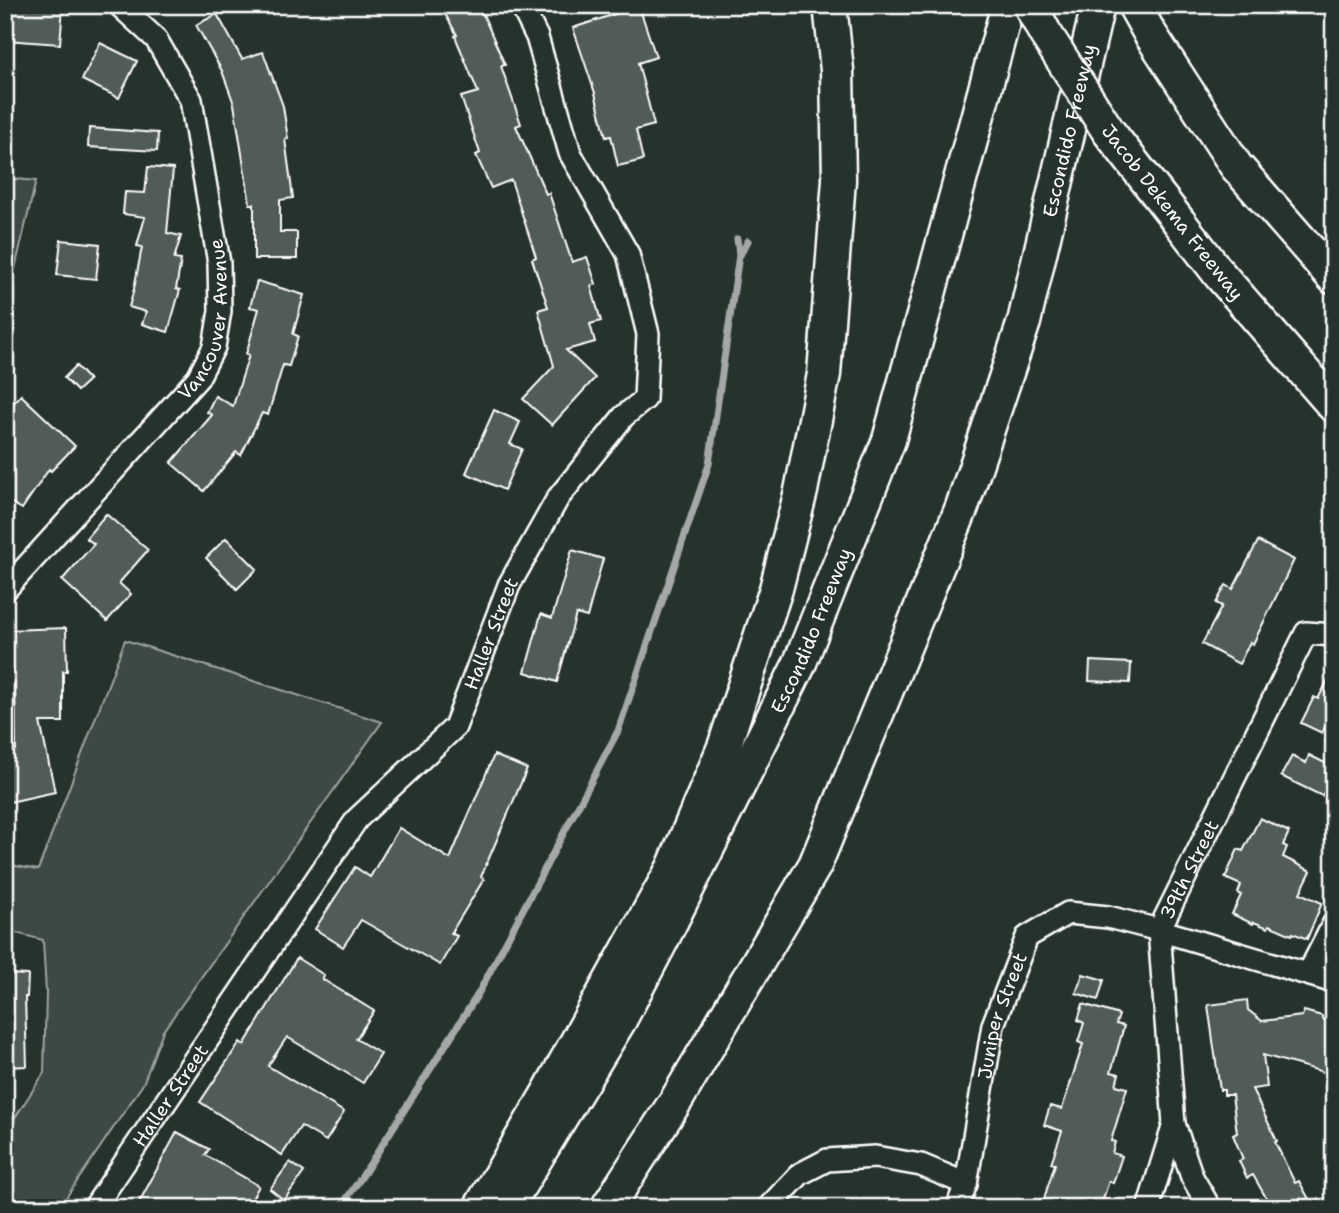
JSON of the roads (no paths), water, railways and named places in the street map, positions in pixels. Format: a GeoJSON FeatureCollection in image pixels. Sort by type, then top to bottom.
{"type":"FeatureCollection","features":[{"type":"Feature","properties":{"kind":"highway"},"geometry":{"type":"LineString","coordinates":[[480,1208],[547,1096],[673,868],[724,747],[776,589],[801,491],[824,374],[839,180],[837,70],[830,5]]}},
{"type":"Feature","properties":{"kind":"highway","name":"Escondido Freeway"},"geometry":{"type":"LineString","coordinates":[[506,1208],[620,1020],[799,665],[889,440],[1008,5]]}},
{"type":"Feature","properties":{"kind":"highway","name":"Jacob Dekema Freeway"},"geometry":{"type":"LineString","coordinates":[[1030,5],[1109,132],[1220,275],[1334,406]]}},
{"type":"Feature","properties":{"kind":"highway","name":"Escondido Freeway"},"geometry":{"type":"LineString","coordinates":[[607,1208],[677,1100],[816,865],[962,507],[1024,322],[1098,5]]}},
{"type":"Feature","properties":{"kind":"highway"},"geometry":{"type":"LineString","coordinates":[[1134,5],[1236,166],[1334,278]]}},
{"type":"Feature","properties":{"kind":"street","name":"Vancouver Avenue"},"geometry":{"type":"LineString","coordinates":[[5,590],[198,378],[214,347],[220,311],[219,263],[191,100],[156,40],[119,5]]}},
{"type":"Feature","properties":{"kind":"street","name":"Haller Street"},"geometry":{"type":"LineString","coordinates":[[94,1208],[357,819],[456,727],[509,585],[558,498],[624,416],[645,399],[648,334],[628,254],[570,153],[537,37],[522,5]]}},
{"type":"Feature","properties":{"kind":"street","name":"39th Street"},"geometry":{"type":"LineString","coordinates":[[1148,1208],[1174,1124],[1159,930],[1306,633],[1334,635]]}},
{"type":"Feature","properties":{"kind":"street","name":"Juniper Street"},"geometry":{"type":"LineString","coordinates":[[957,1208],[966,1184],[993,1025],[1027,937],[1068,914],[1108,917],[1334,982]]}},
{"type":"Feature","properties":{"kind":"street"},"geometry":{"type":"LineString","coordinates":[[1308,974],[1334,923]]}},
{"type":"Feature","properties":{"kind":"street"},"geometry":{"type":"LineString","coordinates":[[1174,1124],[1192,1177],[1210,1208]]}},
{"type":"Feature","properties":{"kind":"street"},"geometry":{"type":"LineString","coordinates":[[768,1208],[800,1174],[827,1160],[875,1157],[887,1159],[921,1165],[966,1184]]}},
{"type":"Feature","properties":{"kind":"waterway"},"geometry":{"type":"LineString","coordinates":[[340,1208],[478,994],[618,731],[709,464],[739,255],[737,239]]}},
{"type":"Feature","properties":{"kind":"waterway"},"geometry":{"type":"LineString","coordinates":[[740,255],[748,241]]}}]}
